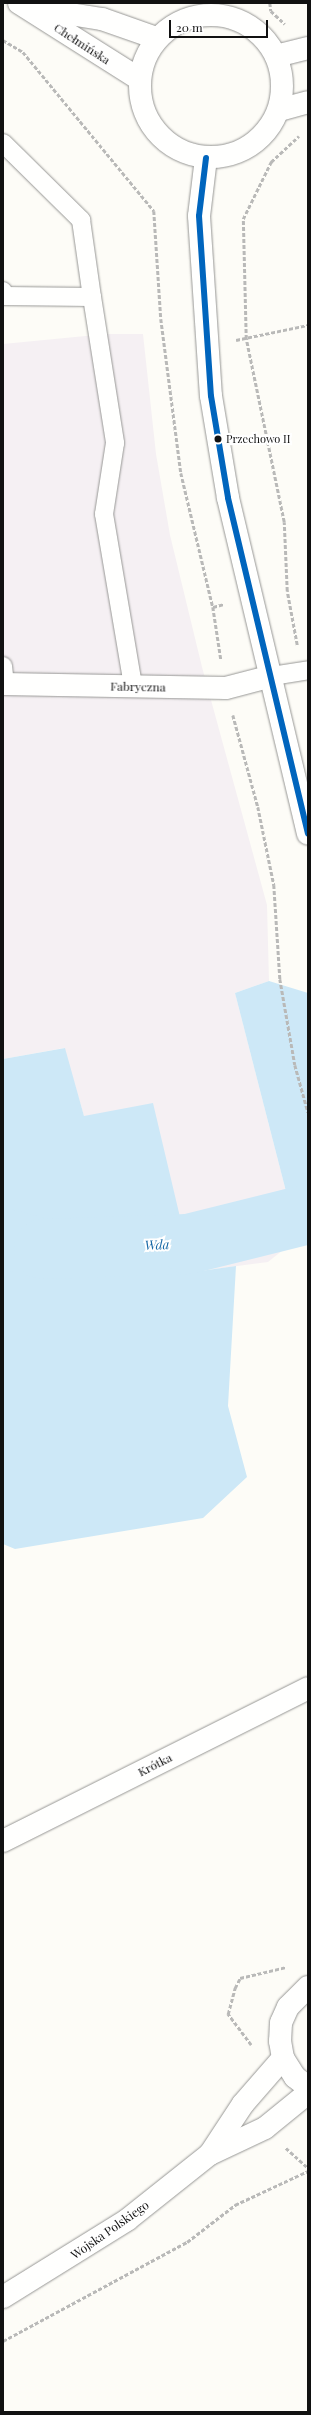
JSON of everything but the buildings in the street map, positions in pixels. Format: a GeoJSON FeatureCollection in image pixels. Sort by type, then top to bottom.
{"type":"FeatureCollection","features":[{"type":"Feature","properties":{"kind":"street","name":"Chełmińska"},"geometry":{"type":"LineString","coordinates":[[24,4],[102,19],[156,38]]}},
{"type":"Feature","properties":{"kind":"street","name":"Chełmińska"},"geometry":{"type":"LineString","coordinates":[[24,4],[139,79]]}},
{"type":"Feature","properties":{"kind":"street"},"geometry":{"type":"LineString","coordinates":[[220,9],[242,21],[257,32],[276,56],[283,82],[279,110],[268,130],[250,146],[230,155],[206,158],[184,153],[164,141],[149,123],[140,102],[139,79],[145,58],[156,38],[174,24],[220,9]]}},
{"type":"Feature","properties":{"kind":"street"},"geometry":{"type":"LineString","coordinates":[[276,56],[308,48]]}},
{"type":"Feature","properties":{"kind":"street"},"geometry":{"type":"LineString","coordinates":[[279,110],[308,102]]}},
{"type":"Feature","properties":{"kind":"street"},"geometry":{"type":"LineString","coordinates":[[206,158],[199,216],[205,342],[228,498],[272,676],[308,834]]}},
{"type":"Feature","properties":{"kind":"street","name":"Fabryczna"},"geometry":{"type":"LineString","coordinates":[[4,678],[133,686],[226,688],[272,676]]}},
{"type":"Feature","properties":{"kind":"street","name":"Krótka"},"geometry":{"type":"LineString","coordinates":[[3,1841],[308,1688]]}},
{"type":"Feature","properties":{"kind":"street"},"geometry":{"type":"LineString","coordinates":[[308,1987],[288,2007],[281,2024],[280,2041],[283,2058],[295,2077],[308,2087]]}},
{"type":"Feature","properties":{"kind":"street","name":"Wojska Polskiego"},"geometry":{"type":"LineString","coordinates":[[210,2154],[243,2104],[283,2058]]}},
{"type":"Feature","properties":{"kind":"street","name":"Wojska Polskiego"},"geometry":{"type":"LineString","coordinates":[[3,2297],[127,2220],[210,2154],[265,2128],[308,2093]]}},
{"type":"Feature","properties":{"kind":"lane"},"geometry":{"type":"LineString","coordinates":[[3,143],[81,220],[115,443],[104,514],[133,686]]}},
{"type":"Feature","properties":{"kind":"lane"},"geometry":{"type":"LineString","coordinates":[[3,291],[4,296],[92,297]]}},
{"type":"Feature","properties":{"kind":"lane"},"geometry":{"type":"LineString","coordinates":[[272,676],[305,671]]}},
{"type":"Feature","properties":{"kind":"path"},"geometry":{"type":"LineString","coordinates":[[270,3],[278,19],[291,27]]}},
{"type":"Feature","properties":{"kind":"path"},"geometry":{"type":"LineString","coordinates":[[3,40],[23,52],[154,211],[161,318],[180,473],[212,607],[226,688],[258,807],[274,885],[280,979],[295,1065],[308,1112]]}},
{"type":"Feature","properties":{"kind":"path"},"geometry":{"type":"LineString","coordinates":[[302,133],[271,162],[243,219],[246,339],[284,522],[287,591],[305,671]]}},
{"type":"Feature","properties":{"kind":"path"},"geometry":{"type":"LineString","coordinates":[[205,342],[246,339],[308,325]]}},
{"type":"Feature","properties":{"kind":"path"},"geometry":{"type":"LineString","coordinates":[[255,2051],[228,2014],[235,1988],[240,1978],[291,1966]]}},
{"type":"Feature","properties":{"kind":"path"},"geometry":{"type":"LineString","coordinates":[[3,2341],[187,2242],[235,2204],[308,2171]]}},
{"type":"Feature","properties":{"kind":"shaded area"},"geometry":{"type":"Polygon","coordinates":[[[106,334],[143,334],[156,454],[170,535],[202,667],[267,905],[269,981],[235,993],[298,1238],[268,1262],[193,1272],[188,1244],[84,1116],[64,1048],[3,1059],[3,344],[106,334]]]}},
{"type":"Feature","properties":{"kind":"water"},"geometry":{"type":"Polygon","coordinates":[[[269,981],[308,993],[308,1236],[298,1238],[235,993],[269,981]]]}},
{"type":"Feature","properties":{"kind":"water"},"geometry":{"type":"Polygon","coordinates":[[[65,1048],[84,1116],[153,1103],[193,1272],[236,1266],[228,1406],[247,1477],[203,1518],[15,1549],[3,1544],[3,1059],[65,1048]]]}},
{"type":"Feature","properties":{"kind":"waterway","name":"Wda"},"geometry":{"type":"LineString","coordinates":[[3,1238],[44,1249],[188,1244],[308,1214]]}},
{"type":"Feature","properties":{"kind":"transit line"},"geometry":{"type":"LineString","coordinates":[[206,158],[199,216],[211,396],[228,498],[308,834]]}},
{"type":"Feature","properties":{"kind":"place","name":"Przechowo II"},"geometry":{"type":"Point","coordinates":[218,439]}}]}
